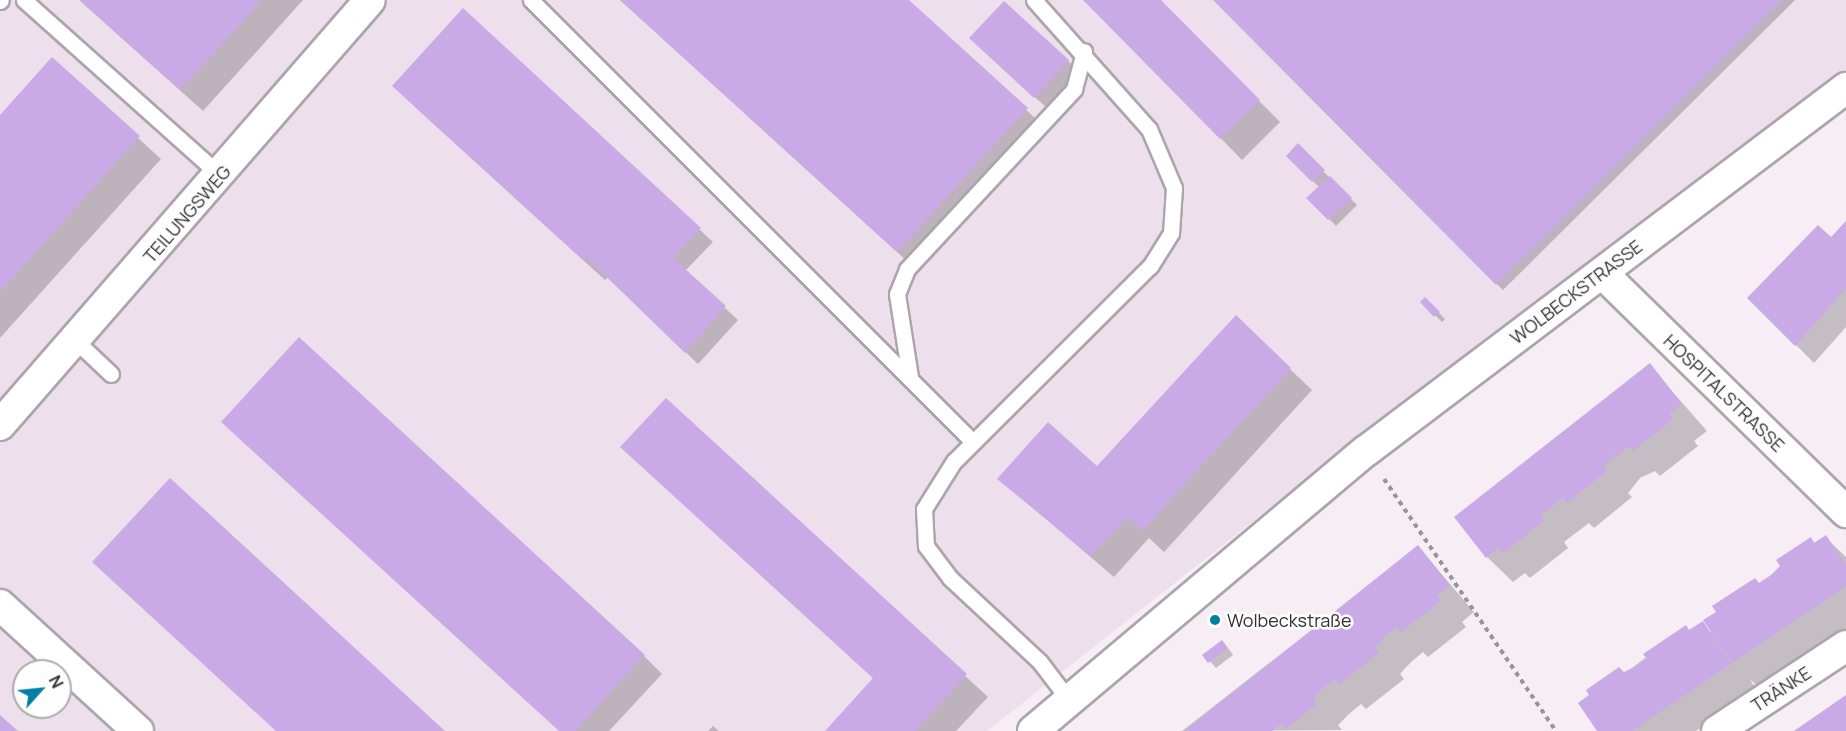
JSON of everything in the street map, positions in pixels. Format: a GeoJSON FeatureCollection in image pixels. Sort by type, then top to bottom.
{"type":"FeatureCollection","features":[{"type":"Feature","properties":{"kind":"street","name":"TEILUNGSWEG"},"geometry":{"type":"LineString","coordinates":[[0,425],[221,176],[370,0]]}},
{"type":"Feature","properties":{"kind":"street","name":"WOLBECKSTRASSE"},"geometry":{"type":"LineString","coordinates":[[1033,731],[1366,451],[1846,88]]}},
{"type":"Feature","properties":{"kind":"street","name":"HOSPITALSTRASSE"},"geometry":{"type":"LineString","coordinates":[[1602,273],[1846,512]]}},
{"type":"Feature","properties":{"kind":"street"},"geometry":{"type":"LineString","coordinates":[[0,605],[138,731]]}},
{"type":"Feature","properties":{"kind":"street","name":"TRÄNKE"},"geometry":{"type":"LineString","coordinates":[[1717,731],[1846,646]]}},
{"type":"Feature","properties":{"kind":"lane"},"geometry":{"type":"LineString","coordinates":[[24,0],[221,176]]}},
{"type":"Feature","properties":{"kind":"lane"},"geometry":{"type":"LineString","coordinates":[[531,0],[973,442]]}},
{"type":"Feature","properties":{"kind":"lane"},"geometry":{"type":"LineString","coordinates":[[1034,0],[1084,51],[1149,129],[1174,188],[1171,233],[1150,266],[954,461],[924,509],[926,546],[950,578],[1040,662],[1069,700]]}},
{"type":"Feature","properties":{"kind":"lane"},"geometry":{"type":"LineString","coordinates":[[910,378],[897,294],[907,269],[1074,89],[1084,51]]}},
{"type":"Feature","properties":{"kind":"lane"},"geometry":{"type":"LineString","coordinates":[[76,341],[111,374]]}},
{"type":"Feature","properties":{"kind":"path"},"geometry":{"type":"LineString","coordinates":[[1366,451],[1556,731]]}},
{"type":"Feature","properties":{"kind":"shaded area"},"geometry":{"type":"Polygon","coordinates":[[[0,0],[1846,0],[1846,69],[1488,336],[987,731],[0,731],[0,0]]]}},
{"type":"Feature","properties":{"kind":"building"},"geometry":{"type":"Polygon","coordinates":[[[80,0],[262,0],[180,90],[80,0]]]}},
{"type":"Feature","properties":{"kind":"building"},"geometry":{"type":"Polygon","coordinates":[[[620,0],[909,0],[1028,108],[897,252],[620,0]]]}},
{"type":"Feature","properties":{"kind":"building"},"geometry":{"type":"Polygon","coordinates":[[[1083,0],[1161,0],[1260,100],[1220,139],[1083,0]]]}},
{"type":"Feature","properties":{"kind":"building"},"geometry":{"type":"Polygon","coordinates":[[[1213,0],[1782,0],[1496,285],[1213,0]]]}},
{"type":"Feature","properties":{"kind":"building"},"geometry":{"type":"Polygon","coordinates":[[[1004,1],[1069,60],[1034,98],[969,38],[1004,1]]]}},
{"type":"Feature","properties":{"kind":"building"},"geometry":{"type":"Polygon","coordinates":[[[463,8],[701,228],[673,258],[726,306],[685,353],[586,257],[583,260],[392,86],[463,8]]]}},
{"type":"Feature","properties":{"kind":"building"},"geometry":{"type":"Polygon","coordinates":[[[52,57],[140,136],[0,292],[0,115],[52,57]]]}},
{"type":"Feature","properties":{"kind":"building"},"geometry":{"type":"Polygon","coordinates":[[[1298,143],[1325,170],[1312,182],[1286,156],[1298,143]]]}},
{"type":"Feature","properties":{"kind":"building"},"geometry":{"type":"Polygon","coordinates":[[[1330,176],[1352,198],[1328,220],[1306,198],[1330,176]]]}},
{"type":"Feature","properties":{"kind":"building"},"geometry":{"type":"Polygon","coordinates":[[[1846,221],[1846,288],[1795,346],[1747,298],[1818,225],[1831,237],[1846,221]]]}},
{"type":"Feature","properties":{"kind":"building"},"geometry":{"type":"Polygon","coordinates":[[[1425,297],[1440,312],[1434,317],[1420,302],[1425,297]]]}},
{"type":"Feature","properties":{"kind":"building"},"geometry":{"type":"Polygon","coordinates":[[[1236,315],[1291,368],[1142,531],[1127,517],[1091,556],[997,479],[1048,422],[1097,466],[1236,315]]]}},
{"type":"Feature","properties":{"kind":"building"},"geometry":{"type":"Polygon","coordinates":[[[299,337],[645,655],[575,731],[559,731],[221,422],[299,337]]]}},
{"type":"Feature","properties":{"kind":"building"},"geometry":{"type":"Polygon","coordinates":[[[1650,363],[1682,404],[1669,414],[1673,419],[1633,451],[1629,446],[1617,456],[1604,440],[1616,456],[1603,466],[1607,471],[1567,503],[1563,498],[1551,507],[1540,516],[1544,521],[1503,553],[1499,548],[1486,558],[1454,517],[1650,363]]]}},
{"type":"Feature","properties":{"kind":"building"},"geometry":{"type":"Polygon","coordinates":[[[666,398],[967,674],[915,731],[825,731],[873,678],[620,447],[666,398]]]}},
{"type":"Feature","properties":{"kind":"building"},"geometry":{"type":"Polygon","coordinates":[[[170,478],[445,731],[276,731],[92,562],[170,478]]]}},
{"type":"Feature","properties":{"kind":"building"},"geometry":{"type":"Polygon","coordinates":[[[1826,535],[1846,565],[1846,586],[1732,663],[1703,620],[1716,612],[1712,606],[1755,578],[1759,583],[1771,575],[1780,566],[1776,560],[1811,537],[1814,543],[1826,535]]]}},
{"type":"Feature","properties":{"kind":"building"},"geometry":{"type":"Polygon","coordinates":[[[1418,545],[1450,585],[1437,595],[1441,601],[1401,632],[1397,627],[1385,636],[1375,648],[1379,653],[1339,684],[1335,679],[1323,688],[1313,699],[1317,704],[1285,729],[1281,724],[1272,731],[1185,731],[1418,545]]]}},
{"type":"Feature","properties":{"kind":"building"},"geometry":{"type":"Polygon","coordinates":[[[1703,621],[1731,664],[1632,731],[1597,731],[1578,703],[1589,695],[1586,690],[1619,667],[1624,672],[1635,667],[1647,659],[1643,654],[1686,625],[1689,630],[1703,621]]]}},
{"type":"Feature","properties":{"kind":"building"},"geometry":{"type":"Polygon","coordinates":[[[1222,640],[1228,648],[1208,663],[1202,655],[1222,640]]]}},
{"type":"Feature","properties":{"kind":"building"},"geometry":{"type":"Polygon","coordinates":[[[1846,695],[1846,731],[1794,731],[1846,695]]]}},
{"type":"Feature","properties":{"kind":"building"},"geometry":{"type":"Polygon","coordinates":[[[0,715],[18,731],[0,731],[0,715]]]}},
{"type":"Feature","properties":{"kind":"place","name":"Wolbeckstraße"},"geometry":{"type":"Point","coordinates":[1215,620]}}]}
